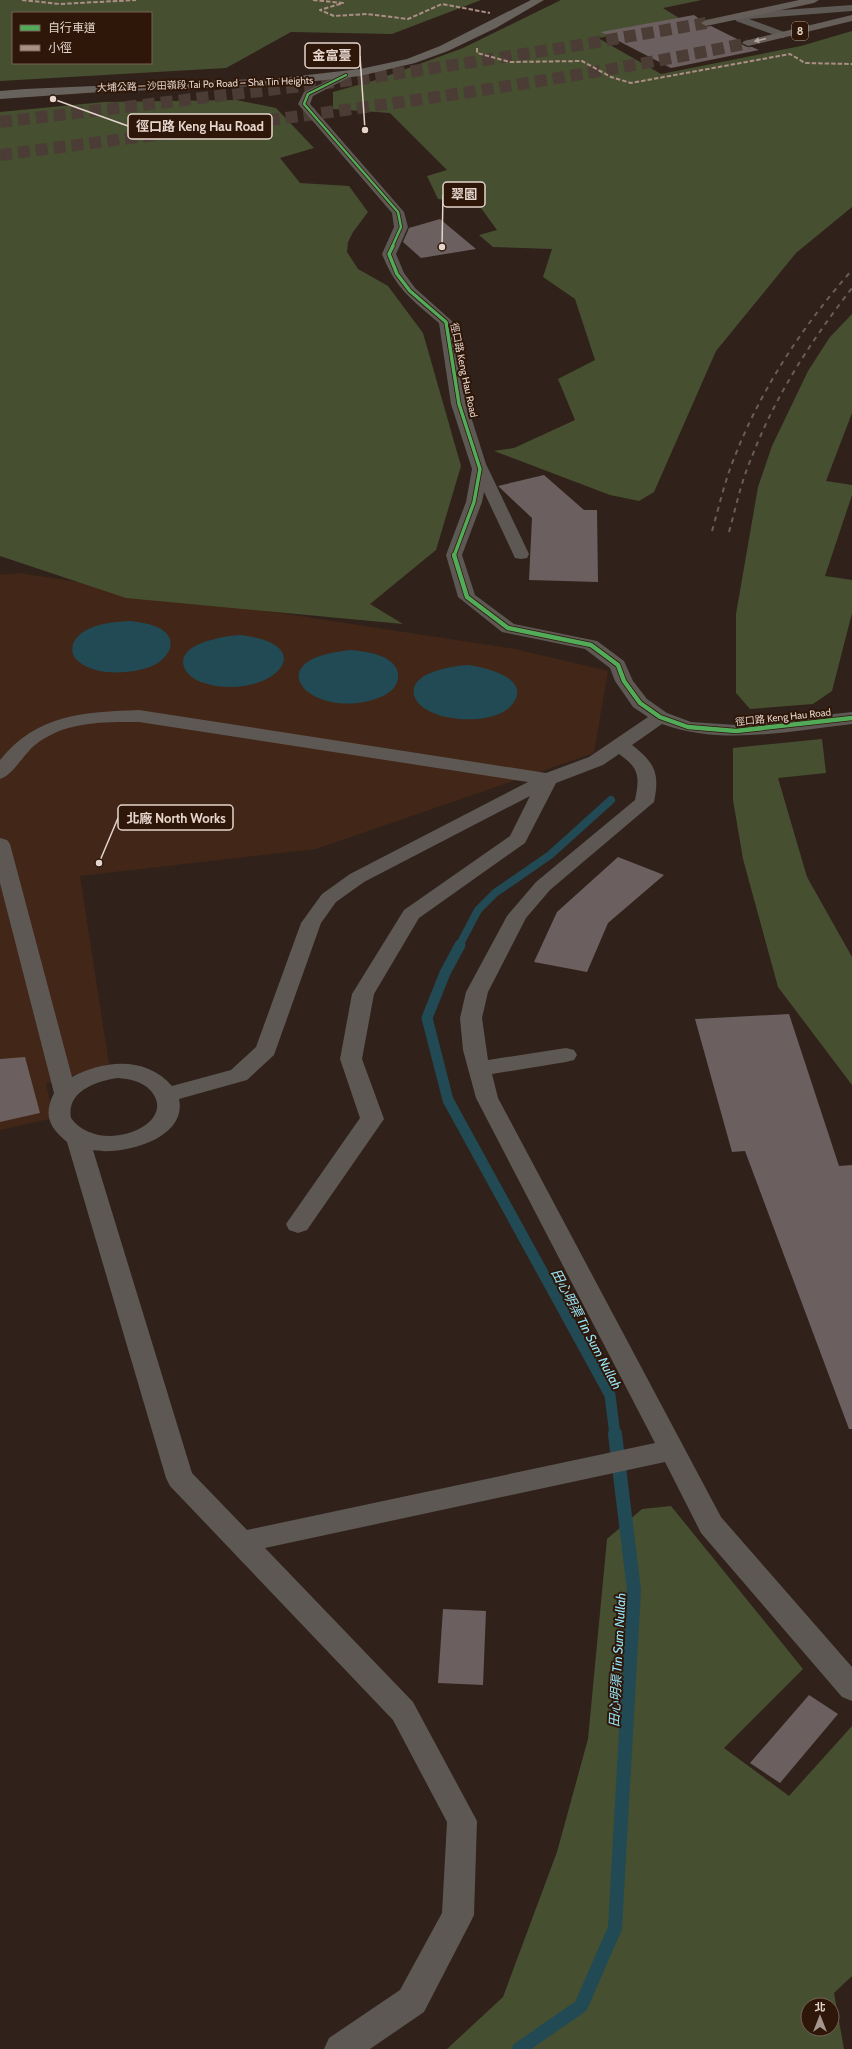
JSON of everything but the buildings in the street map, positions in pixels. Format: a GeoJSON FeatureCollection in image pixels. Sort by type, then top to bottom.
{"type":"FeatureCollection","features":[{"type":"Feature","properties":{"kind":"highway","name":"8"},"geometry":{"type":"LineString","coordinates":[[706,23],[814,0]]}},
{"type":"Feature","properties":{"kind":"highway","name":"8"},"geometry":{"type":"LineString","coordinates":[[748,43],[852,18]]}},
{"type":"Feature","properties":{"kind":"main road","name":"大埔公路－沙田嶺段 Tai Po Road – Sha Tin Heights"},"geometry":{"type":"LineString","coordinates":[[0,95],[90,88],[278,82],[346,76],[411,61],[442,50],[539,0]]}},
{"type":"Feature","properties":{"kind":"street"},"geometry":{"type":"LineString","coordinates":[[796,32],[835,10],[849,0]]}},
{"type":"Feature","properties":{"kind":"street"},"geometry":{"type":"LineString","coordinates":[[738,16],[852,8]]}},
{"type":"Feature","properties":{"kind":"street"},"geometry":{"type":"LineString","coordinates":[[738,16],[782,35]]}},
{"type":"Feature","properties":{"kind":"street","name":"徑口路 Keng Hau Road"},"geometry":{"type":"LineString","coordinates":[[346,76],[308,94],[304,104],[398,212],[400,227],[389,254],[397,274],[410,291],[446,322],[460,404],[479,465],[474,502],[454,555],[467,597],[508,628],[591,645],[618,665],[624,681],[640,703],[660,717],[688,727],[736,731],[852,718]]}},
{"type":"Feature","properties":{"kind":"street"},"geometry":{"type":"LineString","coordinates":[[479,465],[520,554]]}},
{"type":"Feature","properties":{"kind":"street"},"geometry":{"type":"LineString","coordinates":[[0,773],[12,756],[33,736],[66,721],[104,716],[139,716],[548,779]]}},
{"type":"Feature","properties":{"kind":"street"},"geometry":{"type":"LineString","coordinates":[[167,1095],[239,1075],[266,1050],[311,923],[329,898],[357,878],[548,779],[596,761],[660,717]]}},
{"type":"Feature","properties":{"kind":"street"},"geometry":{"type":"LineString","coordinates":[[620,745],[642,762],[646,770],[648,789],[644,802],[543,886],[516,916],[477,992],[471,1018],[474,1050],[487,1098],[711,1526],[852,1688]]}},
{"type":"Feature","properties":{"kind":"street"},"geometry":{"type":"LineString","coordinates":[[298,1224],[372,1119],[351,1058],[363,994],[411,914],[518,839],[548,779]]}},
{"type":"Feature","properties":{"kind":"street"},"geometry":{"type":"LineString","coordinates":[[0,844],[65,1093]]}},
{"type":"Feature","properties":{"kind":"street"},"geometry":{"type":"LineString","coordinates":[[479,1069],[566,1055]]}},
{"type":"Feature","properties":{"kind":"street"},"geometry":{"type":"LineString","coordinates":[[117,1071],[136,1073],[152,1078],[161,1086],[167,1095],[169,1107],[164,1119],[155,1129],[141,1138],[109,1144],[92,1143],[78,1138],[65,1128],[59,1117],[59,1105],[65,1093],[75,1084],[87,1077],[117,1071]]}},
{"type":"Feature","properties":{"kind":"street"},"geometry":{"type":"LineString","coordinates":[[78,1138],[180,1478],[403,1711],[462,1821],[458,1915],[412,2001],[341,2049]]}},
{"type":"Feature","properties":{"kind":"street"},"geometry":{"type":"LineString","coordinates":[[241,1542],[672,1450]]}},
{"type":"Feature","properties":{"kind":"shaded area"},"geometry":{"type":"Polygon","coordinates":[[[19,573],[515,649],[608,671],[594,753],[316,849],[80,876],[109,1064],[46,1084],[54,1118],[0,1130],[0,575],[19,573]]]}},
{"type":"Feature","properties":{"kind":"green space"},"geometry":{"type":"Polygon","coordinates":[[[0,0],[481,0],[392,34],[291,32],[226,68],[0,81],[0,0]]]}},
{"type":"Feature","properties":{"kind":"green space"},"geometry":{"type":"Polygon","coordinates":[[[561,0],[702,0],[663,8],[687,23],[598,38],[661,74],[801,46],[852,31],[852,207],[796,253],[716,351],[654,492],[639,501],[610,495],[494,451],[514,448],[575,420],[558,379],[595,360],[575,299],[543,277],[552,249],[493,247],[479,235],[497,230],[478,204],[438,199],[427,176],[447,170],[390,113],[333,109],[333,92],[376,80],[463,48],[561,0]]]}},
{"type":"Feature","properties":{"kind":"green space"},"geometry":{"type":"Polygon","coordinates":[[[236,100],[276,108],[314,148],[280,158],[300,183],[349,186],[368,212],[353,232],[348,242],[347,252],[358,269],[388,286],[423,333],[461,466],[436,550],[370,604],[403,624],[126,598],[0,556],[0,112],[104,102],[236,100]]]}},
{"type":"Feature","properties":{"kind":"green space"},"geometry":{"type":"Polygon","coordinates":[[[852,314],[852,413],[826,481],[852,485],[852,495],[825,576],[852,580],[852,613],[832,691],[813,704],[750,709],[736,693],[736,614],[758,487],[772,446],[808,371],[830,337],[852,314]]]}},
{"type":"Feature","properties":{"kind":"green space"},"geometry":{"type":"Polygon","coordinates":[[[822,739],[826,773],[778,778],[807,877],[852,957],[852,1085],[778,987],[743,859],[733,800],[733,748],[822,739]]]}},
{"type":"Feature","properties":{"kind":"green space"},"geometry":{"type":"Polygon","coordinates":[[[671,1506],[803,1669],[724,1748],[789,1796],[852,1726],[852,1976],[834,1993],[835,1997],[800,1997],[800,2037],[840,2037],[840,2027],[844,2049],[447,2049],[503,1997],[557,1852],[588,1739],[607,1539],[642,1509],[671,1506]]]}},
{"type":"Feature","properties":{"kind":"water"},"geometry":{"type":"Polygon","coordinates":[[[130,621],[154,626],[163,630],[167,634],[171,644],[170,649],[158,663],[139,670],[127,672],[103,672],[82,664],[73,655],[73,644],[77,637],[83,632],[106,623],[130,621]]]}},
{"type":"Feature","properties":{"kind":"water"},"geometry":{"type":"Polygon","coordinates":[[[240,635],[265,640],[279,648],[284,657],[281,667],[271,676],[256,683],[238,687],[208,684],[195,679],[186,671],[183,662],[185,654],[192,648],[201,643],[223,637],[240,635]]]}},
{"type":"Feature","properties":{"kind":"water"},"geometry":{"type":"Polygon","coordinates":[[[351,650],[381,656],[389,660],[394,665],[397,670],[397,682],[389,693],[381,697],[356,703],[334,702],[315,696],[303,687],[299,676],[304,665],[321,656],[351,650]]]}},
{"type":"Feature","properties":{"kind":"water"},"geometry":{"type":"Polygon","coordinates":[[[468,665],[484,668],[503,675],[516,686],[517,693],[514,702],[508,709],[489,717],[466,719],[445,717],[433,713],[417,702],[414,695],[414,687],[418,681],[425,676],[443,669],[468,665]]]}},
{"type":"Feature","properties":{"kind":"waterway","name":"田心明渠 Tin Sum Nullah"},"geometry":{"type":"LineString","coordinates":[[459,946],[478,910],[495,893],[550,855],[611,800]]}},
{"type":"Feature","properties":{"kind":"waterway","name":"田心明渠 Tin Sum Nullah"},"geometry":{"type":"LineString","coordinates":[[460,945],[445,973],[427,1018],[448,1100],[610,1395],[615,1435]]}},
{"type":"Feature","properties":{"kind":"waterway","name":"田心明渠 Tin Sum Nullah"},"geometry":{"type":"LineString","coordinates":[[519,2049],[581,2006],[615,1928],[634,1590],[615,1434]]}},
{"type":"Feature","properties":{"kind":"tunnel"},"geometry":{"type":"LineString","coordinates":[[0,122],[369,78],[562,48],[706,23]]}},
{"type":"Feature","properties":{"kind":"tunnel"},"geometry":{"type":"LineString","coordinates":[[0,155],[282,119],[469,92],[655,61],[748,43]]}},
{"type":"Feature","properties":{"kind":"railway"},"geometry":{"type":"LineString","coordinates":[[712,531],[730,469],[753,415],[767,389],[798,339],[833,292],[852,270]]}},
{"type":"Feature","properties":{"kind":"railway"},"geometry":{"type":"LineString","coordinates":[[729,532],[747,468],[771,413],[808,349],[852,288]]}},
{"type":"Feature","properties":{"kind":"marked path"},"geometry":{"type":"LineString","coordinates":[[22,0],[44,4],[136,0]]}},
{"type":"Feature","properties":{"kind":"marked path"},"geometry":{"type":"LineString","coordinates":[[313,0],[343,3],[320,10],[334,16],[367,14],[408,19],[442,4],[490,13]]}},
{"type":"Feature","properties":{"kind":"marked path"},"geometry":{"type":"LineString","coordinates":[[477,48],[477,53],[510,62],[582,61],[611,77],[631,83],[790,54],[805,63],[852,64]]}},
{"type":"Feature","properties":{"kind":"cycle path"},"geometry":{"type":"LineString","coordinates":[[346,75],[308,94],[304,104],[398,212],[401,227],[389,254],[397,274],[410,291],[446,322],[459,404],[480,469],[474,502],[454,555],[467,597],[508,628],[591,645],[618,665],[624,681],[640,703],[660,717],[688,727],[736,731],[852,718]]}},
{"type":"Feature","properties":{"kind":"place","name":"徑口路 Keng Hau Road"},"geometry":{"type":"Point","coordinates":[53,99]}},
{"type":"Feature","properties":{"kind":"place","name":"金富臺"},"geometry":{"type":"Point","coordinates":[365,130]}},
{"type":"Feature","properties":{"kind":"place","name":"翠園"},"geometry":{"type":"Point","coordinates":[442,247]}},
{"type":"Feature","properties":{"kind":"place","name":"北廠 North Works"},"geometry":{"type":"Point","coordinates":[99,863]}}]}
